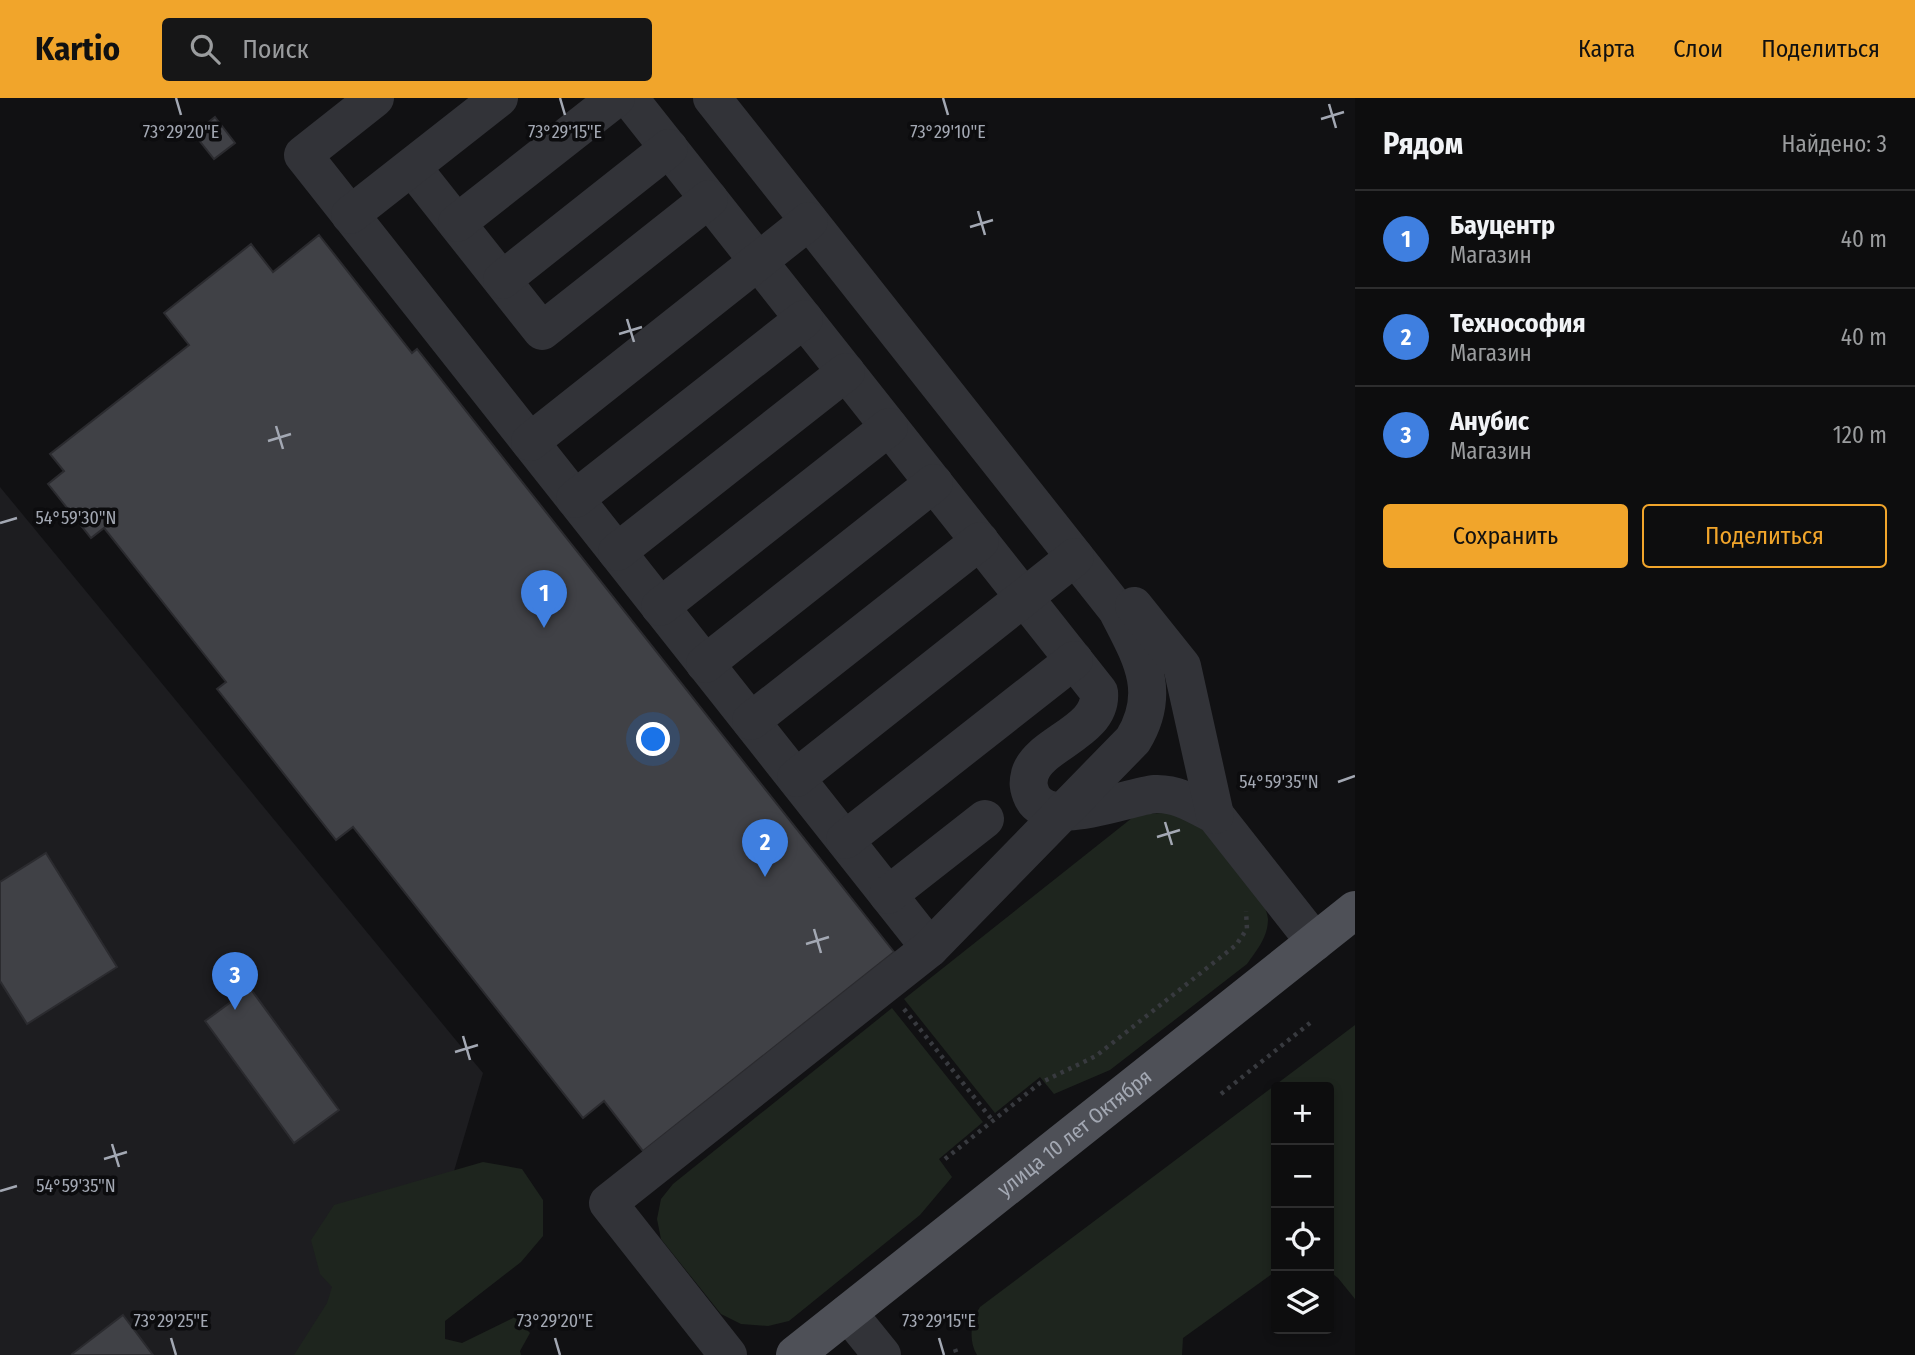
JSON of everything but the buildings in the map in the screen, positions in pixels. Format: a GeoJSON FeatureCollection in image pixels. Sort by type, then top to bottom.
{"type":"FeatureCollection","features":[{"type":"Feature","properties":{"kind":"main road","name":"улица 10 лет Октября"},"geometry":{"type":"LineString","coordinates":[[794,1355],[1355,910]]}},
{"type":"Feature","properties":{"kind":"street"},"geometry":{"type":"LineString","coordinates":[[375,98],[303,155],[930,948]]}},
{"type":"Feature","properties":{"kind":"street"},"geometry":{"type":"LineString","coordinates":[[350,215],[499,98]]}},
{"type":"Feature","properties":{"kind":"street"},"geometry":{"type":"LineString","coordinates":[[457,223],[615,98]]}},
{"type":"Feature","properties":{"kind":"street"},"geometry":{"type":"LineString","coordinates":[[629,98],[1099,692],[1100,704],[1091,718],[1032,766],[1028,783],[1034,802],[1045,810],[1063,813],[1154,794],[1181,798],[1215,815],[1315,942]]}},
{"type":"Feature","properties":{"kind":"street"},"geometry":{"type":"LineString","coordinates":[[712,98],[1117,610],[1143,659],[1149,688],[1143,724],[1133,740],[930,948],[608,1203],[728,1355]]}},
{"type":"Feature","properties":{"kind":"street"},"geometry":{"type":"LineString","coordinates":[[732,98],[1182,666],[1215,815]]}},
{"type":"Feature","properties":{"kind":"street"},"geometry":{"type":"LineString","coordinates":[[502,280],[669,148]]}},
{"type":"Feature","properties":{"kind":"street"},"geometry":{"type":"LineString","coordinates":[[412,167],[542,331],[709,200]]}},
{"type":"Feature","properties":{"kind":"street"},"geometry":{"type":"LineString","coordinates":[[530,442],[809,221]]}},
{"type":"Feature","properties":{"kind":"street"},"geometry":{"type":"LineString","coordinates":[[575,499],[804,319]]}},
{"type":"Feature","properties":{"kind":"street"},"geometry":{"type":"LineString","coordinates":[[617,552],[846,372]]}},
{"type":"Feature","properties":{"kind":"street"},"geometry":{"type":"LineString","coordinates":[[660,607],[889,426]]}},
{"type":"Feature","properties":{"kind":"street"},"geometry":{"type":"LineString","coordinates":[[705,664],[934,483]]}},
{"type":"Feature","properties":{"kind":"street"},"geometry":{"type":"LineString","coordinates":[[751,721],[979,541]]}},
{"type":"Feature","properties":{"kind":"street"},"geometry":{"type":"LineString","coordinates":[[796,778],[1075,557]]}},
{"type":"Feature","properties":{"kind":"street"},"geometry":{"type":"LineString","coordinates":[[845,840],[1074,660]]}},
{"type":"Feature","properties":{"kind":"street"},"geometry":{"type":"LineString","coordinates":[[888,895],[985,819]]}},
{"type":"Feature","properties":{"kind":"street"},"geometry":{"type":"LineString","coordinates":[[848,1313],[882,1355]]}},
{"type":"Feature","properties":{"kind":"path"},"geometry":{"type":"LineString","coordinates":[[945,1159],[1040,1083],[1096,1056],[1236,945],[1247,929],[1247,913],[1243,904]]}},
{"type":"Feature","properties":{"kind":"path"},"geometry":{"type":"LineString","coordinates":[[884,984],[993,1121]]}},
{"type":"Feature","properties":{"kind":"path"},"geometry":{"type":"LineString","coordinates":[[1221,1094],[1310,1023]]}},
{"type":"Feature","properties":{"kind":"shaded area"},"geometry":{"type":"Polygon","coordinates":[[[0,487],[483,1073],[433,1242],[374,1355],[0,1355],[0,487]]]}},
{"type":"Feature","properties":{"kind":"shaded area"},"geometry":{"type":"Polygon","coordinates":[[[1192,812],[1259,895],[1268,926],[1258,948],[1247,964],[1110,1070],[1054,1094],[1040,1077],[995,1113],[904,999],[1137,814],[1192,812]]]}},
{"type":"Feature","properties":{"kind":"shaded area"},"geometry":{"type":"Polygon","coordinates":[[[892,1008],[983,1122],[939,1159],[952,1177],[920,1215],[789,1321],[768,1326],[741,1324],[721,1314],[661,1239],[657,1219],[661,1199],[673,1184],[892,1008]]]}},
{"type":"Feature","properties":{"kind":"shaded area"},"geometry":{"type":"Polygon","coordinates":[[[1355,1025],[1355,1299],[1334,1275],[1334,1082],[1279,1082],[1355,1025]]]}},
{"type":"Feature","properties":{"kind":"shaded area"},"geometry":{"type":"Polygon","coordinates":[[[1271,1088],[1271,1275],[1183,1338],[1182,1355],[977,1355],[972,1343],[972,1331],[974,1318],[980,1307],[1271,1088]]]}},
{"type":"Feature","properties":{"kind":"shaded area"},"geometry":{"type":"Polygon","coordinates":[[[483,1162],[522,1169],[543,1200],[543,1236],[521,1262],[445,1321],[445,1339],[462,1343],[515,1317],[530,1333],[520,1351],[521,1355],[294,1355],[327,1303],[332,1287],[320,1274],[311,1240],[334,1205],[483,1162]]]}},
{"type":"Feature","properties":{"kind":"place","name":"Бауцентр"},"geometry":{"type":"Point","coordinates":[544,628]}},
{"type":"Feature","properties":{"kind":"place","name":"Технософия"},"geometry":{"type":"Point","coordinates":[765,877]}},
{"type":"Feature","properties":{"kind":"place","name":"Анубис"},"geometry":{"type":"Point","coordinates":[235,1010]}}]}
